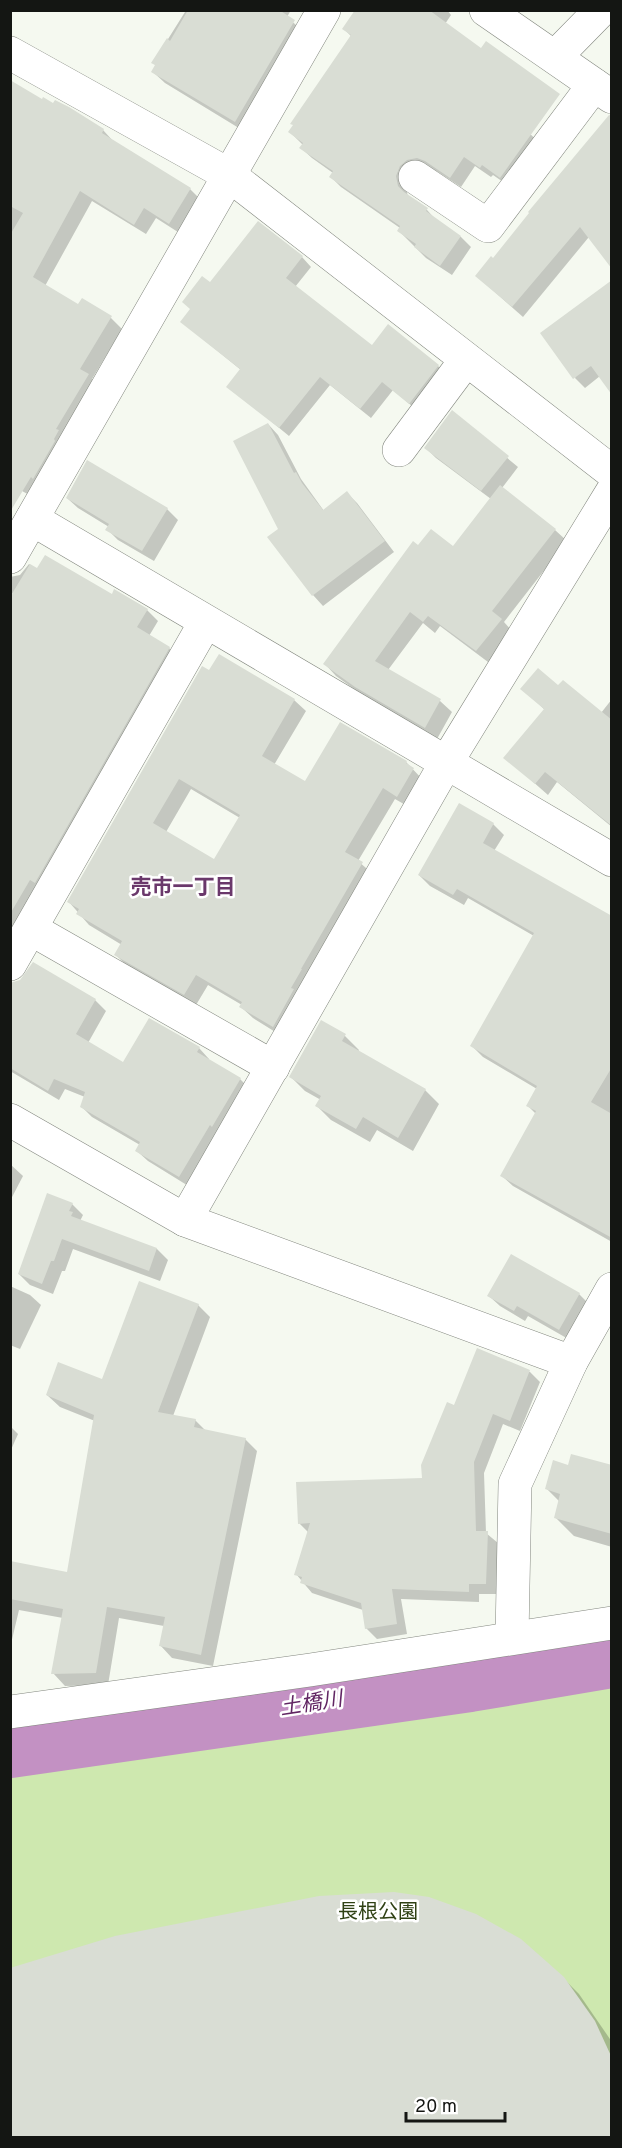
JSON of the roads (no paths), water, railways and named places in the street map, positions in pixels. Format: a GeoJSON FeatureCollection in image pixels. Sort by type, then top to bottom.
{"type":"FeatureCollection","features":[{"type":"Feature","properties":{"kind":"street"},"geometry":{"type":"LineString","coordinates":[[10,557],[324,10]]}},
{"type":"Feature","properties":{"kind":"street"},"geometry":{"type":"LineString","coordinates":[[415,177],[488,226],[603,91],[486,10]]}},
{"type":"Feature","properties":{"kind":"street"},"geometry":{"type":"LineString","coordinates":[[555,57],[601,10]]}},
{"type":"Feature","properties":{"kind":"street"},"geometry":{"type":"LineString","coordinates":[[10,53],[229,175],[612,472]]}},
{"type":"Feature","properties":{"kind":"street"},"geometry":{"type":"LineString","coordinates":[[399,450],[466,360]]}},
{"type":"Feature","properties":{"kind":"street"},"geometry":{"type":"LineString","coordinates":[[185,1220],[446,763],[612,492]]}},
{"type":"Feature","properties":{"kind":"street"},"geometry":{"type":"LineString","coordinates":[[32,519],[205,623],[612,860]]}},
{"type":"Feature","properties":{"kind":"street"},"geometry":{"type":"LineString","coordinates":[[10,964],[205,623]]}},
{"type":"Feature","properties":{"kind":"street"},"geometry":{"type":"LineString","coordinates":[[31,929],[273,1066]]}},
{"type":"Feature","properties":{"kind":"street"},"geometry":{"type":"LineString","coordinates":[[10,1120],[185,1220],[571,1362]]}},
{"type":"Feature","properties":{"kind":"street"},"geometry":{"type":"LineString","coordinates":[[512,1637],[515,1484],[571,1362],[612,1289]]}},
{"type":"Feature","properties":{"kind":"street"},"geometry":{"type":"LineString","coordinates":[[10,1712],[310,1670],[612,1623]]}},
{"type":"Feature","properties":{"kind":"waterway","name":"土橋川"},"geometry":{"type":"LineString","coordinates":[[10,1748],[470,1682],[612,1658]]}},
{"type":"Feature","properties":{"kind":"district","name":"売市一丁目"},"geometry":{"type":"Point","coordinates":[183,887]}},
{"type":"Feature","properties":{"kind":"park label","name":"長根公園"},"geometry":{"type":"Point","coordinates":[378,1911]}}]}
